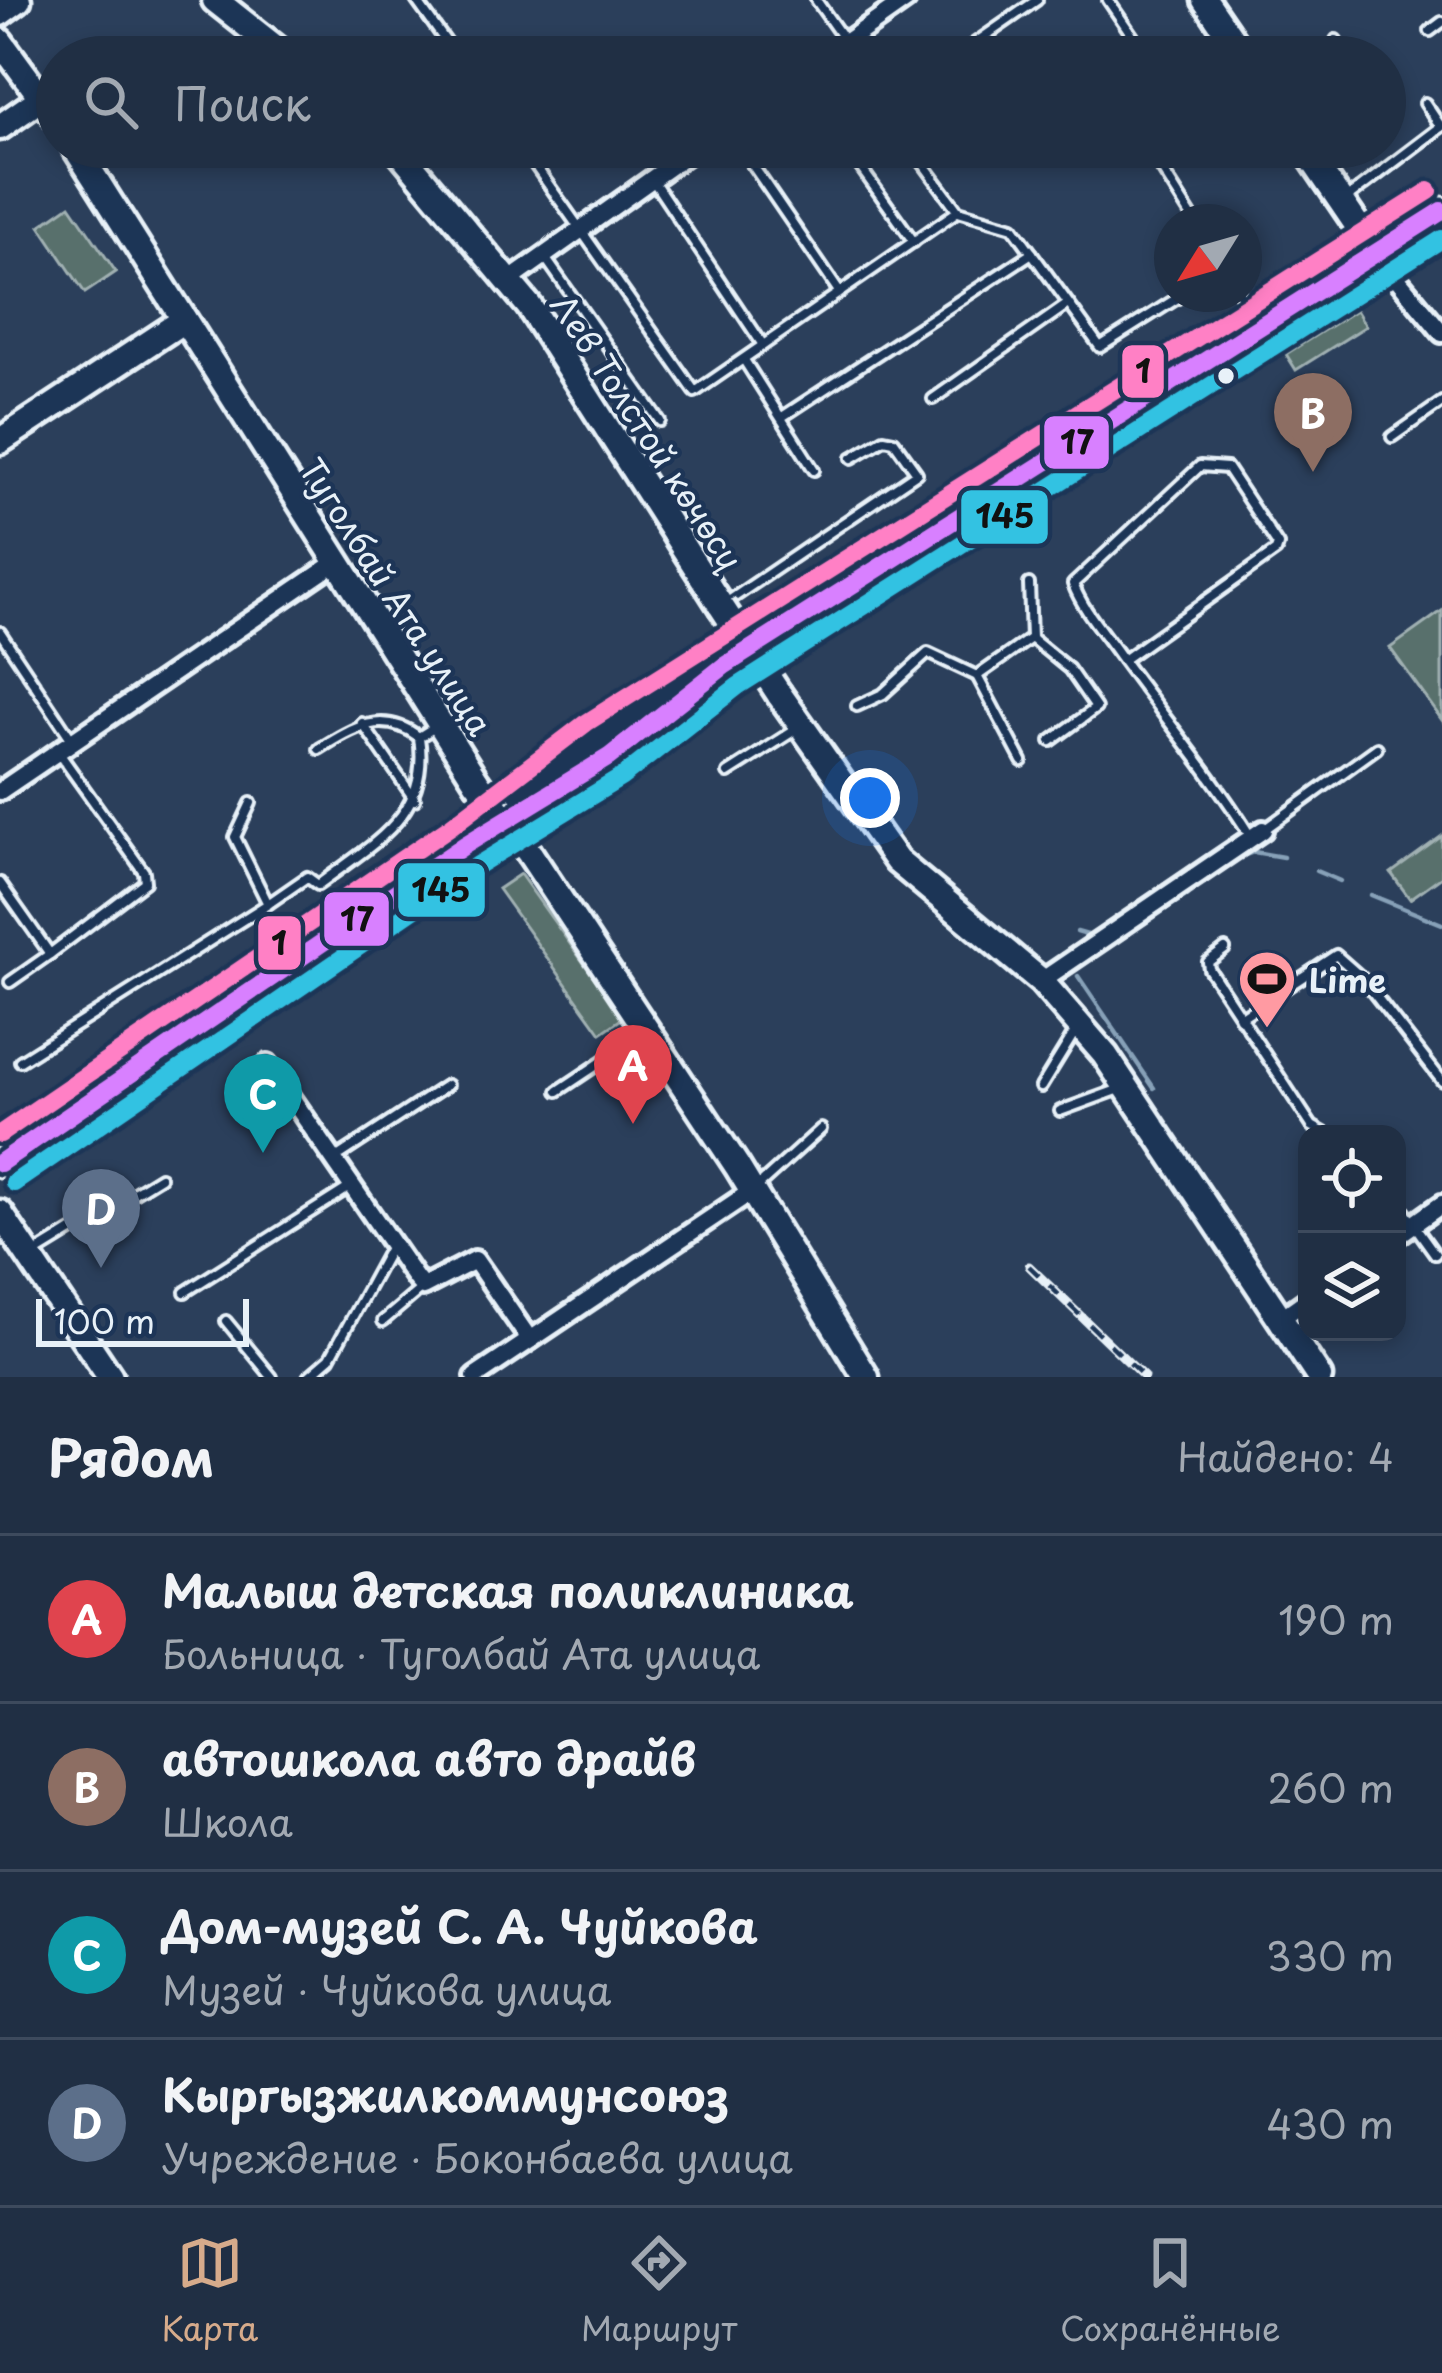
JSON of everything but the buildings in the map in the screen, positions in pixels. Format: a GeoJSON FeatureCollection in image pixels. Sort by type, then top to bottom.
{"type":"FeatureCollection","features":[{"type":"Feature","properties":{"kind":"main road"},"geometry":{"type":"LineString","coordinates":[[0,13],[18,0]]}},
{"type":"Feature","properties":{"kind":"main road"},"geometry":{"type":"LineString","coordinates":[[214,0],[260,36]]}},
{"type":"Feature","properties":{"kind":"main road"},"geometry":{"type":"LineString","coordinates":[[1205,0],[1230,36]]}},
{"type":"Feature","properties":{"kind":"main road"},"geometry":{"type":"LineString","coordinates":[[3,45],[36,88]]}},
{"type":"Feature","properties":{"kind":"main road"},"geometry":{"type":"LineString","coordinates":[[0,127],[36,102]]}},
{"type":"Feature","properties":{"kind":"main road","name":"Туголбай Ата улица"},"geometry":{"type":"LineString","coordinates":[[88,168],[335,562],[429,731],[477,782],[530,854],[752,1191],[866,1377]]}},
{"type":"Feature","properties":{"kind":"main road","name":"Лев Толстой көчөсү"},"geometry":{"type":"LineString","coordinates":[[414,168],[510,280],[779,694],[897,861],[1041,981],[1080,1024],[1319,1377]]}},
{"type":"Feature","properties":{"kind":"main road"},"geometry":{"type":"LineString","coordinates":[[1318,168],[1376,253]]}},
{"type":"Feature","properties":{"kind":"main road"},"geometry":{"type":"LineString","coordinates":[[0,1163],[465,845],[609,757],[724,666],[1442,211]]}},
{"type":"Feature","properties":{"kind":"main road"},"geometry":{"type":"LineString","coordinates":[[0,441],[184,320]]}},
{"type":"Feature","properties":{"kind":"main road"},"geometry":{"type":"LineString","coordinates":[[0,1213],[15,1248],[110,1377]]}},
{"type":"Feature","properties":{"kind":"street"},"geometry":{"type":"LineString","coordinates":[[864,36],[906,0]]}},
{"type":"Feature","properties":{"kind":"street"},"geometry":{"type":"LineString","coordinates":[[510,280],[667,168]]}},
{"type":"Feature","properties":{"kind":"street"},"geometry":{"type":"LineString","coordinates":[[1376,253],[1442,333]]}},
{"type":"Feature","properties":{"kind":"street"},"geometry":{"type":"LineString","coordinates":[[0,791],[335,562]]}},
{"type":"Feature","properties":{"kind":"street"},"geometry":{"type":"LineString","coordinates":[[1041,981],[1258,834]]}},
{"type":"Feature","properties":{"kind":"street"},"geometry":{"type":"LineString","coordinates":[[268,1064],[423,1287],[475,1261],[530,1340]]}},
{"type":"Feature","properties":{"kind":"street"},"geometry":{"type":"LineString","coordinates":[[475,1377],[752,1191]]}},
{"type":"Feature","properties":{"kind":"street"},"geometry":{"type":"LineString","coordinates":[[1401,1233],[1442,1204]]}},
{"type":"Feature","properties":{"kind":"street"},"geometry":{"type":"LineString","coordinates":[[1280,1319],[1298,1306]]}},
{"type":"Feature","properties":{"kind":"lane"},"geometry":{"type":"LineString","coordinates":[[416,0],[442,36]]}},
{"type":"Feature","properties":{"kind":"lane"},"geometry":{"type":"LineString","coordinates":[[816,0],[836,36]]}},
{"type":"Feature","properties":{"kind":"lane"},"geometry":{"type":"LineString","coordinates":[[985,36],[1037,0]]}},
{"type":"Feature","properties":{"kind":"lane"},"geometry":{"type":"LineString","coordinates":[[1108,0],[1133,36]]}},
{"type":"Feature","properties":{"kind":"lane"},"geometry":{"type":"LineString","coordinates":[[1430,31],[1442,22]]}},
{"type":"Feature","properties":{"kind":"lane"},"geometry":{"type":"LineString","coordinates":[[1214,36],[1224,28]]}},
{"type":"Feature","properties":{"kind":"lane"},"geometry":{"type":"LineString","coordinates":[[1406,153],[1442,127],[1425,104]]}},
{"type":"Feature","properties":{"kind":"lane"},"geometry":{"type":"LineString","coordinates":[[538,168],[695,392],[958,211]]}},
{"type":"Feature","properties":{"kind":"lane"},"geometry":{"type":"LineString","coordinates":[[754,168],[840,293]]}},
{"type":"Feature","properties":{"kind":"lane"},"geometry":{"type":"LineString","coordinates":[[861,168],[914,242]]}},
{"type":"Feature","properties":{"kind":"lane"},"geometry":{"type":"LineString","coordinates":[[926,168],[958,211],[1013,227],[1100,347],[1155,312]]}},
{"type":"Feature","properties":{"kind":"lane"},"geometry":{"type":"LineString","coordinates":[[1161,168],[1184,204]]}},
{"type":"Feature","properties":{"kind":"lane"},"geometry":{"type":"LineString","coordinates":[[1341,201],[1386,168]]}},
{"type":"Feature","properties":{"kind":"lane"},"geometry":{"type":"LineString","coordinates":[[651,179],[763,345]]}},
{"type":"Feature","properties":{"kind":"lane"},"geometry":{"type":"LineString","coordinates":[[782,417],[1032,253]]}},
{"type":"Feature","properties":{"kind":"lane"},"geometry":{"type":"LineString","coordinates":[[544,255],[660,421]]}},
{"type":"Feature","properties":{"kind":"lane"},"geometry":{"type":"LineString","coordinates":[[933,399],[1068,304]]}},
{"type":"Feature","properties":{"kind":"lane"},"geometry":{"type":"LineString","coordinates":[[1252,312],[1262,326]]}},
{"type":"Feature","properties":{"kind":"lane"},"geometry":{"type":"LineString","coordinates":[[743,359],[814,470]]}},
{"type":"Feature","properties":{"kind":"lane"},"geometry":{"type":"LineString","coordinates":[[1392,437],[1442,403]]}},
{"type":"Feature","properties":{"kind":"lane"},"geometry":{"type":"LineString","coordinates":[[721,606],[917,473],[894,441],[884,439],[852,458]]}},
{"type":"Feature","properties":{"kind":"lane"},"geometry":{"type":"LineString","coordinates":[[1123,660],[1276,551],[1278,545],[1227,468],[1200,466],[1073,584],[1123,660],[1258,834],[1377,748]]}},
{"type":"Feature","properties":{"kind":"lane"},"geometry":{"type":"LineString","coordinates":[[1028,584],[1031,638],[1069,669],[1096,708],[1051,741]]}},
{"type":"Feature","properties":{"kind":"lane"},"geometry":{"type":"LineString","coordinates":[[0,632],[144,872],[145,882],[10,982]]}},
{"type":"Feature","properties":{"kind":"lane"},"geometry":{"type":"LineString","coordinates":[[976,676],[1031,638]]}},
{"type":"Feature","properties":{"kind":"lane"},"geometry":{"type":"LineString","coordinates":[[857,706],[883,694],[928,653],[976,676],[1022,761]]}},
{"type":"Feature","properties":{"kind":"lane"},"geometry":{"type":"LineString","coordinates":[[362,723],[416,801]]}},
{"type":"Feature","properties":{"kind":"lane"},"geometry":{"type":"LineString","coordinates":[[20,1061],[307,877],[319,885],[392,828],[416,801],[429,731],[362,723],[319,749]]}},
{"type":"Feature","properties":{"kind":"lane"},"geometry":{"type":"LineString","coordinates":[[728,773],[801,726]]}},
{"type":"Feature","properties":{"kind":"lane"},"geometry":{"type":"LineString","coordinates":[[251,803],[235,837],[268,904]]}},
{"type":"Feature","properties":{"kind":"lane"},"geometry":{"type":"LineString","coordinates":[[0,884],[50,954]]}},
{"type":"Feature","properties":{"kind":"lane"},"geometry":{"type":"LineString","coordinates":[[1226,949],[1208,962],[1209,969],[1311,1125]]}},
{"type":"Feature","properties":{"kind":"lane"},"geometry":{"type":"LineString","coordinates":[[1240,1018],[1336,955],[1361,976],[1442,1081]]}},
{"type":"Feature","properties":{"kind":"lane"},"geometry":{"type":"LineString","coordinates":[[1041,1087],[1080,1024]]}},
{"type":"Feature","properties":{"kind":"lane"},"geometry":{"type":"LineString","coordinates":[[558,1091],[648,1031]]}},
{"type":"Feature","properties":{"kind":"lane"},"geometry":{"type":"LineString","coordinates":[[333,1160],[447,1085]]}},
{"type":"Feature","properties":{"kind":"lane"},"geometry":{"type":"LineString","coordinates":[[1060,1111],[1125,1086]]}},
{"type":"Feature","properties":{"kind":"lane"},"geometry":{"type":"LineString","coordinates":[[752,1191],[821,1129]]}},
{"type":"Feature","properties":{"kind":"lane"},"geometry":{"type":"LineString","coordinates":[[15,1248],[160,1177]]}},
{"type":"Feature","properties":{"kind":"lane"},"geometry":{"type":"LineString","coordinates":[[184,1292],[351,1186]]}},
{"type":"Feature","properties":{"kind":"lane"},"geometry":{"type":"LineString","coordinates":[[1406,1213],[1435,1254]]}},
{"type":"Feature","properties":{"kind":"lane"},"geometry":{"type":"LineString","coordinates":[[308,1377],[330,1358],[392,1244]]}},
{"type":"Feature","properties":{"kind":"lane"},"geometry":{"type":"LineString","coordinates":[[383,1321],[423,1287]]}},
{"type":"Feature","properties":{"kind":"lane"},"geometry":{"type":"LineString","coordinates":[[226,1321],[272,1377]]}},
{"type":"Feature","properties":{"kind":"green space"},"geometry":{"type":"Polygon","coordinates":[[[70,205],[116,272],[85,293],[40,226],[70,205]]]}},
{"type":"Feature","properties":{"kind":"green space"},"geometry":{"type":"Polygon","coordinates":[[[1356,310],[1366,326],[1296,370],[1286,354],[1356,310]]]}},
{"type":"Feature","properties":{"kind":"green space"},"geometry":{"type":"Polygon","coordinates":[[[1013,454],[1016,458],[762,613],[759,608],[790,582],[1013,454]]]}},
{"type":"Feature","properties":{"kind":"green space"},"geometry":{"type":"Polygon","coordinates":[[[1038,492],[892,598],[793,658],[790,653],[1038,492]]]}},
{"type":"Feature","properties":{"kind":"green space"},"geometry":{"type":"Polygon","coordinates":[[[1442,611],[1442,720],[1390,648],[1442,611]]]}},
{"type":"Feature","properties":{"kind":"green space"},"geometry":{"type":"Polygon","coordinates":[[[1442,836],[1442,876],[1410,899],[1391,873],[1442,836]]]}},
{"type":"Feature","properties":{"kind":"green space"},"geometry":{"type":"Polygon","coordinates":[[[486,855],[491,860],[419,917],[26,1180],[24,1176],[486,855]]]}},
{"type":"Feature","properties":{"kind":"green space"},"geometry":{"type":"Polygon","coordinates":[[[520,874],[623,1018],[601,1033],[498,889],[520,874]]]}},
{"type":"Feature","properties":{"kind":"waterway"},"geometry":{"type":"LineString","coordinates":[[1240,857],[1254,852],[1283,857]]}},
{"type":"Feature","properties":{"kind":"waterway"},"geometry":{"type":"LineString","coordinates":[[1316,871],[1340,881]]}},
{"type":"Feature","properties":{"kind":"waterway"},"geometry":{"type":"LineString","coordinates":[[1115,942],[1187,895]]}},
{"type":"Feature","properties":{"kind":"waterway"},"geometry":{"type":"LineString","coordinates":[[1371,895],[1442,924]]}},
{"type":"Feature","properties":{"kind":"waterway"},"geometry":{"type":"LineString","coordinates":[[1077,932],[1091,936]]}},
{"type":"Feature","properties":{"kind":"waterway"},"geometry":{"type":"LineString","coordinates":[[1078,976],[1154,1088]]}},
{"type":"Feature","properties":{"kind":"railway"},"geometry":{"type":"LineString","coordinates":[[1029,1266],[1144,1377]]}},
{"type":"Feature","properties":{"kind":"transit line","name":"1"},"geometry":{"type":"LineString","coordinates":[[0,1134],[451,826],[586,723],[1429,191]]}},
{"type":"Feature","properties":{"kind":"transit line","name":"17"},"geometry":{"type":"LineString","coordinates":[[0,1163],[465,845],[609,757],[724,666],[1442,211]]}},
{"type":"Feature","properties":{"kind":"transit line","name":"145"},"geometry":{"type":"LineString","coordinates":[[14,1183],[478,865],[622,777],[738,686],[1442,239]]}},
{"type":"Feature","properties":{"kind":"place","name":"автошкола авто драйв"},"geometry":{"type":"Point","coordinates":[1313,472]}},
{"type":"Feature","properties":{"kind":"place","name":"Lime"},"geometry":{"type":"Point","coordinates":[1267,1030]}},
{"type":"Feature","properties":{"kind":"place","name":"Малыш детская поликлиника"},"geometry":{"type":"Point","coordinates":[633,1124]}},
{"type":"Feature","properties":{"kind":"place","name":"Дом-музей С. А. Чуйкова"},"geometry":{"type":"Point","coordinates":[263,1153]}},
{"type":"Feature","properties":{"kind":"place","name":"Кыргызжилкоммунсоюз"},"geometry":{"type":"Point","coordinates":[101,1268]}}]}
